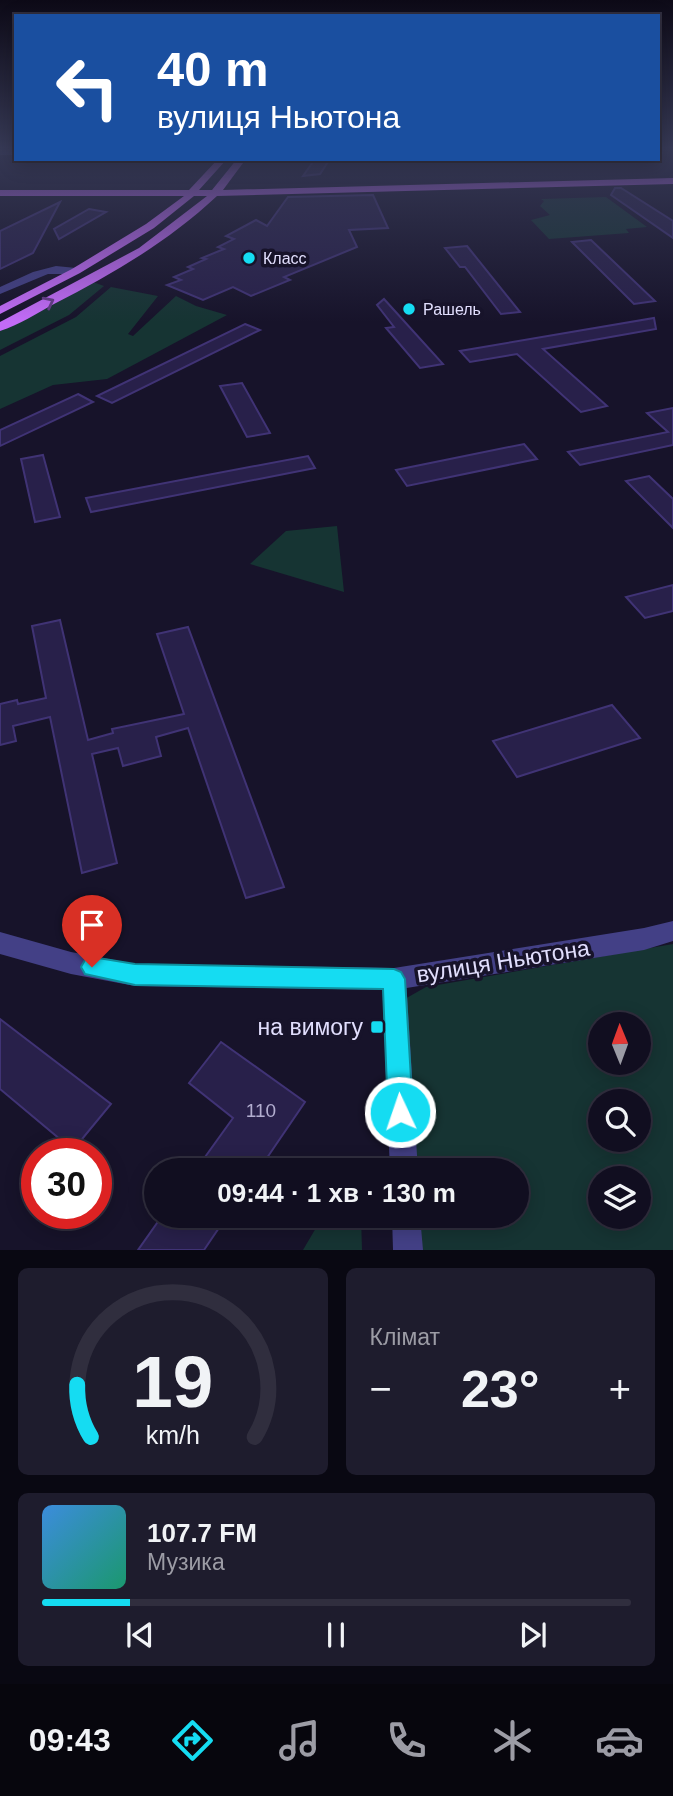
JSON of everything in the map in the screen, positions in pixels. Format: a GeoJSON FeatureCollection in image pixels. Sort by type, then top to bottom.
{"type":"FeatureCollection","features":[{"type":"Feature","properties":{"kind":"main road"},"geometry":{"type":"LineString","coordinates":[[0,311],[76,271],[150,226],[175,206]]}},
{"type":"Feature","properties":{"kind":"main road"},"geometry":{"type":"LineString","coordinates":[[0,327],[96,276],[171,229],[199,206]]}},
{"type":"Feature","properties":{"kind":"main road"},"geometry":{"type":"LineString","coordinates":[[76,271],[96,276]]}},
{"type":"Feature","properties":{"kind":"street"},"geometry":{"type":"LineString","coordinates":[[0,291],[50,270],[64,268],[76,271]]}},
{"type":"Feature","properties":{"kind":"street","name":"вулиця Ньютона"},"geometry":{"type":"LineString","coordinates":[[0,943],[71,963],[135,975],[394,979],[644,939],[673,931]]}},
{"type":"Feature","properties":{"kind":"street"},"geometry":{"type":"LineString","coordinates":[[394,979],[403,1158]]}},
{"type":"Feature","properties":{"kind":"street"},"geometry":{"type":"LineString","coordinates":[[407,1228],[408,1250]]}},
{"type":"Feature","properties":{"kind":"green space"},"geometry":{"type":"Polygon","coordinates":[[[540,206],[619,206],[647,227],[626,229],[629,233],[549,239],[531,220],[550,215],[540,206]]]}},
{"type":"Feature","properties":{"kind":"green space"},"geometry":{"type":"Polygon","coordinates":[[[93,282],[104,286],[69,315],[0,350],[0,329],[93,282]]]}},
{"type":"Feature","properties":{"kind":"green space"},"geometry":{"type":"Polygon","coordinates":[[[111,287],[158,296],[128,334],[133,336],[176,296],[196,306],[227,315],[107,379],[53,385],[0,409],[0,356],[76,317],[111,287]]]}},
{"type":"Feature","properties":{"kind":"green space"},"geometry":{"type":"Polygon","coordinates":[[[337,526],[344,592],[250,564],[286,531],[337,526]]]}},
{"type":"Feature","properties":{"kind":"green space"},"geometry":{"type":"Polygon","coordinates":[[[673,944],[673,1250],[419,1250],[418,1228],[529,1228],[529,1158],[413,1158],[403,1000],[426,987],[673,944]]]}},
{"type":"Feature","properties":{"kind":"green space"},"geometry":{"type":"Polygon","coordinates":[[[316,1228],[361,1228],[362,1250],[303,1250],[316,1228]]]}},
{"type":"Feature","properties":{"kind":"building"},"geometry":{"type":"Polygon","coordinates":[[[51,206],[58,206],[33,253],[0,269],[0,231],[51,206]]]}},
{"type":"Feature","properties":{"kind":"building"},"geometry":{"type":"Polygon","coordinates":[[[281,206],[378,206],[388,228],[349,230],[357,247],[284,277],[290,280],[251,296],[233,287],[203,300],[167,285],[181,280],[174,277],[193,269],[188,267],[206,259],[202,258],[224,249],[218,247],[234,239],[226,236],[256,220],[267,226],[281,206]]]}},
{"type":"Feature","properties":{"kind":"building"},"geometry":{"type":"Polygon","coordinates":[[[627,206],[650,206],[673,221],[673,238],[627,206]]]}},
{"type":"Feature","properties":{"kind":"building"},"geometry":{"type":"Polygon","coordinates":[[[89,209],[106,212],[59,239],[54,229],[89,209]]]}},
{"type":"Feature","properties":{"kind":"building"},"geometry":{"type":"Polygon","coordinates":[[[591,240],[655,301],[634,304],[572,242],[591,240]]]}},
{"type":"Feature","properties":{"kind":"building"},"geometry":{"type":"Polygon","coordinates":[[[467,246],[520,312],[501,314],[465,267],[460,267],[445,248],[467,246]]]}},
{"type":"Feature","properties":{"kind":"building"},"geometry":{"type":"Polygon","coordinates":[[[384,299],[443,364],[420,368],[386,328],[394,327],[377,305],[384,299]]]}},
{"type":"Feature","properties":{"kind":"building"},"geometry":{"type":"Polygon","coordinates":[[[654,318],[656,329],[543,349],[607,406],[581,412],[517,354],[470,362],[460,351],[654,318]]]}},
{"type":"Feature","properties":{"kind":"building"},"geometry":{"type":"Polygon","coordinates":[[[245,324],[260,330],[112,403],[97,396],[245,324]]]}},
{"type":"Feature","properties":{"kind":"building"},"geometry":{"type":"Polygon","coordinates":[[[242,383],[270,433],[247,437],[220,386],[242,383]]]}},
{"type":"Feature","properties":{"kind":"building"},"geometry":{"type":"Polygon","coordinates":[[[78,394],[93,402],[0,446],[0,430],[78,394]]]}},
{"type":"Feature","properties":{"kind":"building"},"geometry":{"type":"Polygon","coordinates":[[[673,408],[673,445],[580,465],[568,452],[668,432],[647,413],[673,408]]]}},
{"type":"Feature","properties":{"kind":"building"},"geometry":{"type":"Polygon","coordinates":[[[524,444],[537,459],[407,486],[396,470],[524,444]]]}},
{"type":"Feature","properties":{"kind":"building"},"geometry":{"type":"Polygon","coordinates":[[[43,455],[60,517],[35,522],[21,459],[43,455]]]}},
{"type":"Feature","properties":{"kind":"building"},"geometry":{"type":"Polygon","coordinates":[[[308,456],[315,468],[91,512],[86,498],[308,456]]]}},
{"type":"Feature","properties":{"kind":"building"},"geometry":{"type":"Polygon","coordinates":[[[649,476],[673,499],[673,528],[626,481],[649,476]]]}},
{"type":"Feature","properties":{"kind":"building"},"geometry":{"type":"Polygon","coordinates":[[[673,585],[673,611],[645,618],[626,597],[673,585]]]}},
{"type":"Feature","properties":{"kind":"building"},"geometry":{"type":"Polygon","coordinates":[[[60,620],[88,740],[113,733],[112,729],[184,714],[157,634],[188,627],[284,887],[246,898],[188,728],[156,737],[161,756],[123,766],[118,748],[92,754],[117,863],[82,873],[50,717],[13,726],[16,741],[0,745],[0,704],[17,700],[18,704],[46,698],[32,626],[60,620]]]}},
{"type":"Feature","properties":{"kind":"building"},"geometry":{"type":"Polygon","coordinates":[[[612,705],[640,738],[517,777],[493,741],[612,705]]]}},
{"type":"Feature","properties":{"kind":"building"},"geometry":{"type":"Polygon","coordinates":[[[0,1019],[111,1104],[83,1138],[59,1138],[0,1089],[0,1019]]]}},
{"type":"Feature","properties":{"kind":"building"},"geometry":{"type":"Polygon","coordinates":[[[221,1042],[305,1102],[267,1158],[204,1158],[233,1118],[189,1083],[221,1042]]]}},
{"type":"Feature","properties":{"kind":"building"},"geometry":{"type":"Polygon","coordinates":[[[154,1228],[219,1228],[204,1250],[138,1250],[154,1228]]]}},
{"type":"Feature","properties":{"kind":"place","name":"Класс"},"geometry":{"type":"Point","coordinates":[249,258]}},
{"type":"Feature","properties":{"kind":"place","name":"Рашель"},"geometry":{"type":"Point","coordinates":[409,309]}},
{"type":"Feature","properties":{"kind":"place","name":"на вимогу"},"geometry":{"type":"Point","coordinates":[377,1027]}},
{"type":"Feature","properties":{"kind":"route"},"geometry":{"type":"LineString","coordinates":[[92,967],[135,975],[394,979],[400,1112]]}}]}
